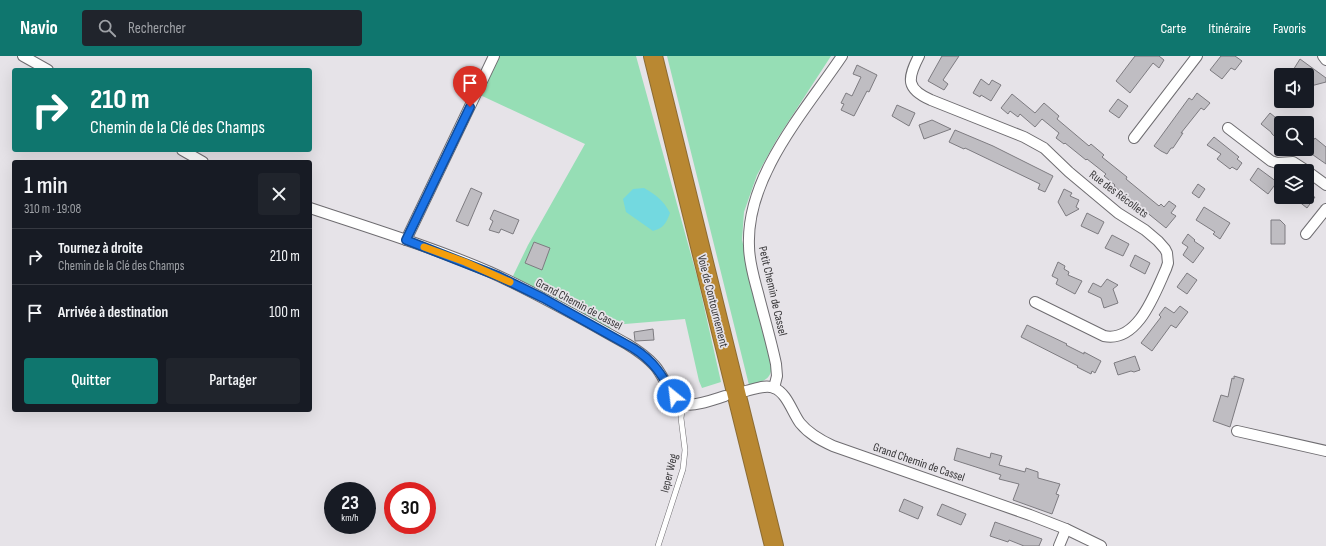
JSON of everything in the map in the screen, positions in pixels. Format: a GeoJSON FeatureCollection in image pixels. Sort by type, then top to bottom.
{"type":"FeatureCollection","features":[{"type":"Feature","properties":{"kind":"highway","name":"Voie de Contournement"},"geometry":{"type":"LineString","coordinates":[[653,56],[774,546]]}},
{"type":"Feature","properties":{"kind":"street"},"geometry":{"type":"LineString","coordinates":[[23,56],[44,68]]}},
{"type":"Feature","properties":{"kind":"street"},"geometry":{"type":"LineString","coordinates":[[406,240],[494,56]]}},
{"type":"Feature","properties":{"kind":"street","name":"Petit Chemin de Cassel"},"geometry":{"type":"LineString","coordinates":[[774,388],[777,376],[776,364],[754,279],[750,254],[749,239],[751,214],[762,181],[775,156],[797,120],[842,56]]}},
{"type":"Feature","properties":{"kind":"street","name":"Rue des Récollets"},"geometry":{"type":"LineString","coordinates":[[919,56],[910,76],[912,86],[917,93],[1024,137],[1044,148],[1069,172],[1118,212],[1154,237],[1167,253],[1168,263],[1166,269],[1149,304],[1133,328],[1124,334],[1114,337],[1104,336],[1035,302]]}},
{"type":"Feature","properties":{"kind":"street"},"geometry":{"type":"LineString","coordinates":[[1134,138],[1197,56]]}},
{"type":"Feature","properties":{"kind":"street"},"geometry":{"type":"LineString","coordinates":[[1323,56],[1326,60]]}},
{"type":"Feature","properties":{"kind":"street"},"geometry":{"type":"LineString","coordinates":[[1228,128],[1271,161],[1277,163],[1293,162],[1296,164]]}},
{"type":"Feature","properties":{"kind":"street"},"geometry":{"type":"LineString","coordinates":[[186,152],[200,160]]}},
{"type":"Feature","properties":{"kind":"street"},"geometry":{"type":"LineString","coordinates":[[1314,176],[1326,185]]}},
{"type":"Feature","properties":{"kind":"street","name":"Grand Chemin de Cassel"},"geometry":{"type":"LineString","coordinates":[[312,209],[406,240],[498,276],[543,298],[633,348],[646,357],[657,368],[676,399],[684,404]]}},
{"type":"Feature","properties":{"kind":"street"},"geometry":{"type":"LineString","coordinates":[[1306,234],[1326,209]]}},
{"type":"Feature","properties":{"kind":"street"},"geometry":{"type":"LineString","coordinates":[[746,391],[765,386],[774,388]]}},
{"type":"Feature","properties":{"kind":"street","name":"Grand Chemin de Cassel"},"geometry":{"type":"LineString","coordinates":[[774,388],[782,394],[801,424],[811,434],[825,442],[1025,513],[1101,546]]}},
{"type":"Feature","properties":{"kind":"street"},"geometry":{"type":"LineString","coordinates":[[684,404],[695,404],[725,396]]}},
{"type":"Feature","properties":{"kind":"street"},"geometry":{"type":"LineString","coordinates":[[1236,431],[1326,451]]}},
{"type":"Feature","properties":{"kind":"street"},"geometry":{"type":"LineString","coordinates":[[1059,546],[1066,530]]}},
{"type":"Feature","properties":{"kind":"lane","name":"Ieper Weg"},"geometry":{"type":"LineString","coordinates":[[658,546],[683,469],[685,450],[681,418],[684,404]]}},
{"type":"Feature","properties":{"kind":"green space"},"geometry":{"type":"Polygon","coordinates":[[[500,56],[636,56],[698,280],[721,382],[702,388],[699,381],[685,319],[613,325],[610,330],[513,276],[528,245],[585,144],[480,95],[500,56]]]}},
{"type":"Feature","properties":{"kind":"green space"},"geometry":{"type":"Polygon","coordinates":[[[667,56],[831,56],[777,139],[757,175],[744,212],[742,240],[772,365],[770,374],[765,380],[749,385],[667,56]]]}},
{"type":"Feature","properties":{"kind":"water"},"geometry":{"type":"Polygon","coordinates":[[[644,188],[659,198],[670,213],[664,225],[653,231],[626,212],[623,199],[633,189],[644,188]]]}},
{"type":"Feature","properties":{"kind":"building"},"geometry":{"type":"Polygon","coordinates":[[[942,56],[959,56],[943,80],[948,84],[944,90],[928,81],[942,56]]]}},
{"type":"Feature","properties":{"kind":"building"},"geometry":{"type":"Polygon","coordinates":[[[1135,56],[1159,56],[1164,60],[1159,68],[1153,63],[1130,93],[1116,81],[1135,56]]]}},
{"type":"Feature","properties":{"kind":"building"},"geometry":{"type":"Polygon","coordinates":[[[1221,56],[1235,56],[1242,61],[1235,70],[1231,68],[1222,79],[1210,70],[1221,56]]]}},
{"type":"Feature","properties":{"kind":"building"},"geometry":{"type":"Polygon","coordinates":[[[1300,59],[1312,68],[1294,68],[1300,59]]]}},
{"type":"Feature","properties":{"kind":"building"},"geometry":{"type":"Polygon","coordinates":[[[857,65],[877,75],[869,92],[867,91],[854,116],[841,110],[844,104],[841,103],[846,93],[852,96],[861,77],[853,74],[857,65]]]}},
{"type":"Feature","properties":{"kind":"building"},"geometry":{"type":"Polygon","coordinates":[[[1314,69],[1326,78],[1326,82],[1314,85],[1314,69]]]}},
{"type":"Feature","properties":{"kind":"building"},"geometry":{"type":"Polygon","coordinates":[[[981,79],[989,85],[992,80],[1001,85],[991,101],[981,95],[980,97],[973,93],[981,79]]]}},
{"type":"Feature","properties":{"kind":"building"},"geometry":{"type":"Polygon","coordinates":[[[1197,93],[1210,103],[1204,110],[1201,108],[1181,133],[1183,133],[1173,148],[1171,148],[1167,154],[1161,151],[1154,146],[1189,98],[1192,100],[1197,93]]]}},
{"type":"Feature","properties":{"kind":"building"},"geometry":{"type":"Polygon","coordinates":[[[1012,94],[1035,113],[1044,103],[1059,116],[1057,119],[1089,146],[1091,144],[1104,155],[1102,157],[1159,206],[1161,204],[1164,207],[1169,201],[1176,206],[1171,213],[1176,216],[1166,228],[1114,186],[1115,185],[1104,176],[1106,174],[1065,143],[1064,144],[1056,138],[1059,133],[1042,119],[1035,127],[1020,114],[1018,117],[1010,111],[1008,114],[1001,108],[1012,94]]]}},
{"type":"Feature","properties":{"kind":"building"},"geometry":{"type":"Polygon","coordinates":[[[1118,99],[1128,106],[1119,118],[1109,111],[1118,99]]]}},
{"type":"Feature","properties":{"kind":"building"},"geometry":{"type":"Polygon","coordinates":[[[897,105],[915,113],[909,126],[892,116],[897,105]]]}},
{"type":"Feature","properties":{"kind":"building"},"geometry":{"type":"Polygon","coordinates":[[[1270,113],[1274,116],[1274,136],[1271,132],[1261,124],[1270,113]]]}},
{"type":"Feature","properties":{"kind":"building"},"geometry":{"type":"Polygon","coordinates":[[[932,120],[951,129],[924,139],[919,125],[932,120]]]}},
{"type":"Feature","properties":{"kind":"building"},"geometry":{"type":"Polygon","coordinates":[[[955,130],[993,146],[1053,176],[1045,192],[1038,189],[1040,184],[965,148],[964,149],[949,142],[955,130]]]}},
{"type":"Feature","properties":{"kind":"building"},"geometry":{"type":"Polygon","coordinates":[[[1214,137],[1239,157],[1237,159],[1242,163],[1237,170],[1232,167],[1230,169],[1217,159],[1221,154],[1207,145],[1214,137]]]}},
{"type":"Feature","properties":{"kind":"building"},"geometry":{"type":"Polygon","coordinates":[[[1315,138],[1326,147],[1326,164],[1314,156],[1315,138]]]}},
{"type":"Feature","properties":{"kind":"building"},"geometry":{"type":"Polygon","coordinates":[[[1258,168],[1274,180],[1274,186],[1268,194],[1250,180],[1258,168]]]}},
{"type":"Feature","properties":{"kind":"building"},"geometry":{"type":"Polygon","coordinates":[[[1198,184],[1205,189],[1199,198],[1192,193],[1198,184]]]}},
{"type":"Feature","properties":{"kind":"building"},"geometry":{"type":"Polygon","coordinates":[[[471,188],[482,193],[468,226],[456,221],[471,188]]]}},
{"type":"Feature","properties":{"kind":"building"},"geometry":{"type":"Polygon","coordinates":[[[1064,189],[1072,193],[1070,196],[1079,200],[1076,207],[1079,209],[1066,216],[1058,202],[1064,189]]]}},
{"type":"Feature","properties":{"kind":"building"},"geometry":{"type":"Polygon","coordinates":[[[1302,204],[1310,204],[1307,208],[1302,204]]]}},
{"type":"Feature","properties":{"kind":"building"},"geometry":{"type":"Polygon","coordinates":[[[1204,207],[1230,223],[1220,239],[1213,234],[1215,232],[1196,220],[1204,207]]]}},
{"type":"Feature","properties":{"kind":"building"},"geometry":{"type":"Polygon","coordinates":[[[494,210],[519,220],[513,234],[501,229],[499,233],[489,230],[493,221],[490,219],[494,210]]]}},
{"type":"Feature","properties":{"kind":"building"},"geometry":{"type":"Polygon","coordinates":[[[1087,213],[1104,222],[1098,234],[1081,226],[1087,213]]]}},
{"type":"Feature","properties":{"kind":"building"},"geometry":{"type":"Polygon","coordinates":[[[1271,220],[1280,220],[1285,225],[1285,244],[1271,244],[1271,220]]]}},
{"type":"Feature","properties":{"kind":"building"},"geometry":{"type":"Polygon","coordinates":[[[1188,234],[1195,240],[1194,241],[1204,248],[1193,263],[1183,255],[1188,247],[1182,243],[1188,234]]]}},
{"type":"Feature","properties":{"kind":"building"},"geometry":{"type":"Polygon","coordinates":[[[1112,235],[1129,244],[1123,256],[1105,248],[1112,235]]]}},
{"type":"Feature","properties":{"kind":"building"},"geometry":{"type":"Polygon","coordinates":[[[534,242],[550,248],[542,270],[525,263],[534,242]]]}},
{"type":"Feature","properties":{"kind":"building"},"geometry":{"type":"Polygon","coordinates":[[[1135,255],[1150,263],[1145,274],[1130,266],[1135,255]]]}},
{"type":"Feature","properties":{"kind":"building"},"geometry":{"type":"Polygon","coordinates":[[[1058,262],[1065,266],[1064,269],[1069,272],[1068,275],[1082,281],[1075,294],[1056,284],[1058,279],[1052,276],[1058,262]]]}},
{"type":"Feature","properties":{"kind":"building"},"geometry":{"type":"Polygon","coordinates":[[[1187,273],[1197,280],[1187,294],[1177,287],[1187,273]]]}},
{"type":"Feature","properties":{"kind":"building"},"geometry":{"type":"Polygon","coordinates":[[[1107,279],[1118,285],[1113,289],[1118,303],[1104,308],[1101,298],[1088,292],[1093,283],[1101,287],[1107,279]]]}},
{"type":"Feature","properties":{"kind":"building"},"geometry":{"type":"Polygon","coordinates":[[[1180,306],[1188,312],[1176,328],[1171,325],[1152,351],[1141,343],[1161,317],[1159,315],[1165,307],[1174,313],[1180,306]]]}},
{"type":"Feature","properties":{"kind":"building"},"geometry":{"type":"Polygon","coordinates":[[[1027,325],[1101,361],[1095,373],[1092,371],[1091,374],[1021,337],[1027,325]]]}},
{"type":"Feature","properties":{"kind":"building"},"geometry":{"type":"Polygon","coordinates":[[[653,329],[654,340],[635,341],[634,332],[653,329]]]}},
{"type":"Feature","properties":{"kind":"building"},"geometry":{"type":"Polygon","coordinates":[[[1135,356],[1140,370],[1118,375],[1114,363],[1135,356]]]}},
{"type":"Feature","properties":{"kind":"building"},"geometry":{"type":"Polygon","coordinates":[[[1234,376],[1244,379],[1230,427],[1213,421],[1221,395],[1228,397],[1232,378],[1234,379],[1234,376]]]}},
{"type":"Feature","properties":{"kind":"building"},"geometry":{"type":"Polygon","coordinates":[[[957,448],[990,458],[991,453],[1002,456],[999,465],[1025,472],[1026,468],[1038,472],[1038,478],[1060,484],[1056,494],[1059,495],[1052,514],[1013,500],[1019,484],[999,479],[1001,475],[954,460],[957,448]]]}},
{"type":"Feature","properties":{"kind":"building"},"geometry":{"type":"Polygon","coordinates":[[[904,499],[923,507],[918,519],[899,511],[904,499]]]}},
{"type":"Feature","properties":{"kind":"building"},"geometry":{"type":"Polygon","coordinates":[[[942,504],[966,514],[961,525],[937,515],[942,504]]]}},
{"type":"Feature","properties":{"kind":"building"},"geometry":{"type":"Polygon","coordinates":[[[995,522],[1042,539],[1039,546],[1024,546],[1009,540],[1008,542],[990,536],[995,522]]]}},
{"type":"Feature","properties":{"kind":"slow traffic"},"geometry":{"type":"LineString","coordinates":[[424,247],[465,262],[510,282]]}},
{"type":"Feature","properties":{"kind":"route"},"geometry":{"type":"LineString","coordinates":[[470,107],[406,240],[498,276],[543,298],[640,352],[657,368],[674,396]]}}]}
